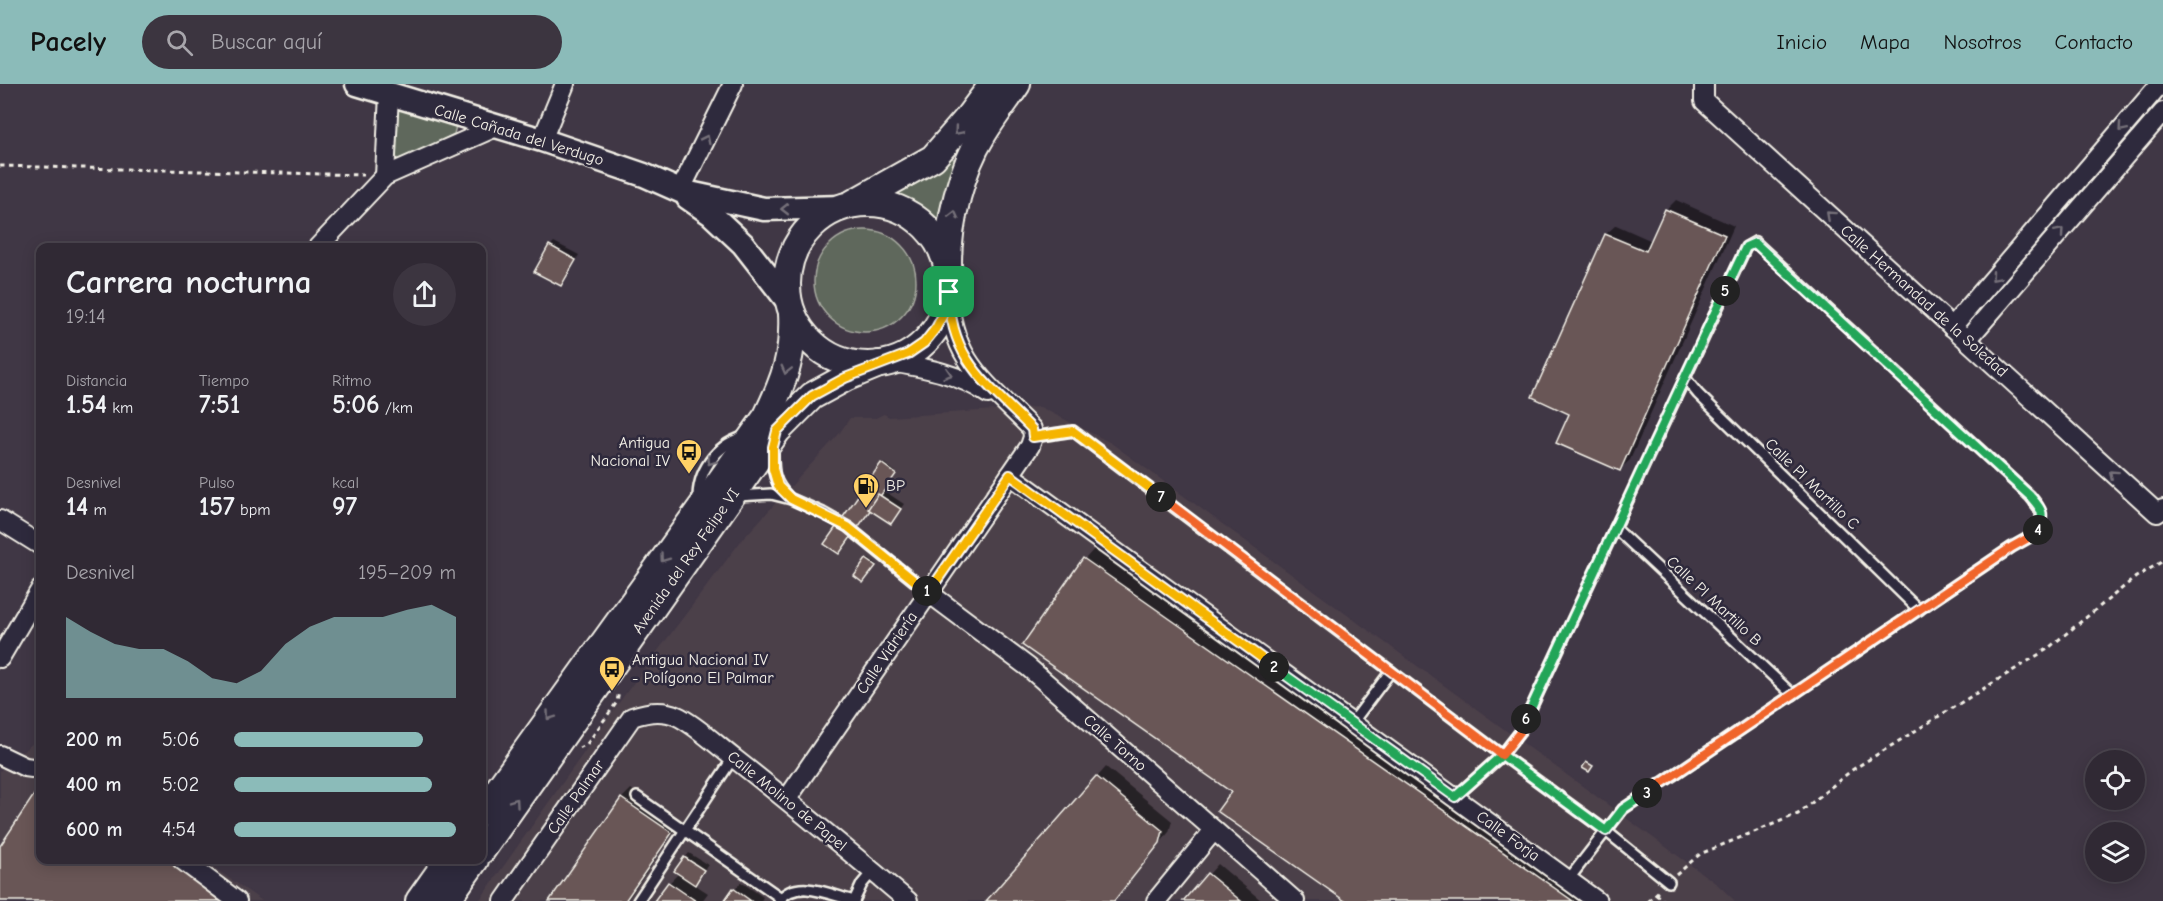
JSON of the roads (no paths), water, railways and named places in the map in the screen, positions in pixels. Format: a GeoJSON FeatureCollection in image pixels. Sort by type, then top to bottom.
{"type":"FeatureCollection","features":[{"type":"Feature","properties":{"kind":"main road"},"geometry":{"type":"LineString","coordinates":[[993,84],[933,158],[822,218],[804,234],[792,256],[787,279],[790,308],[800,329],[826,354],[861,365],[885,363],[908,354],[924,343],[936,328],[945,311],[949,283],[948,244],[952,219],[970,160],[982,136],[1017,84]]}},
{"type":"Feature","properties":{"kind":"main road"},"geometry":{"type":"LineString","coordinates":[[847,206],[876,203],[903,211],[925,226],[940,248],[949,283]]}},
{"type":"Feature","properties":{"kind":"main road","name":"Avenida del Rey Felipe VI"},"geometry":{"type":"LineString","coordinates":[[486,844],[731,497],[766,432],[767,416],[783,381],[793,335],[790,308]]}},
{"type":"Feature","properties":{"kind":"main road","name":"Avenida del Rey Felipe VI"},"geometry":{"type":"LineString","coordinates":[[486,806],[699,510],[766,432],[812,396],[845,378],[885,363]]}},
{"type":"Feature","properties":{"kind":"main road"},"geometry":{"type":"LineString","coordinates":[[419,901],[445,864]]}},
{"type":"Feature","properties":{"kind":"main road"},"geometry":{"type":"LineString","coordinates":[[446,901],[472,864]]}},
{"type":"Feature","properties":{"kind":"street","name":"Calle Cañada del Verdugo"},"geometry":{"type":"LineString","coordinates":[[357,84],[542,140],[644,175],[680,191]]}},
{"type":"Feature","properties":{"kind":"street"},"geometry":{"type":"LineString","coordinates":[[542,140],[565,84]]}},
{"type":"Feature","properties":{"kind":"street"},"geometry":{"type":"LineString","coordinates":[[680,191],[733,84]]}},
{"type":"Feature","properties":{"kind":"street","name":"Calle Hermandad de la Soledad"},"geometry":{"type":"LineString","coordinates":[[1704,84],[1704,101],[1952,327],[2160,511]]}},
{"type":"Feature","properties":{"kind":"street"},"geometry":{"type":"LineString","coordinates":[[1952,327],[2153,92]]}},
{"type":"Feature","properties":{"kind":"street"},"geometry":{"type":"LineString","coordinates":[[385,176],[389,94]]}},
{"type":"Feature","properties":{"kind":"street"},"geometry":{"type":"LineString","coordinates":[[1967,340],[2163,112]]}},
{"type":"Feature","properties":{"kind":"street"},"geometry":{"type":"LineString","coordinates":[[322,243],[385,176],[496,127]]}},
{"type":"Feature","properties":{"kind":"street"},"geometry":{"type":"LineString","coordinates":[[680,191],[764,209],[847,206]]}},
{"type":"Feature","properties":{"kind":"street"},"geometry":{"type":"LineString","coordinates":[[680,191],[711,214],[743,244],[790,308]]}},
{"type":"Feature","properties":{"kind":"street"},"geometry":{"type":"LineString","coordinates":[[949,283],[949,315],[965,358],[984,381],[1032,429],[1033,437]]}},
{"type":"Feature","properties":{"kind":"street"},"geometry":{"type":"LineString","coordinates":[[885,363],[949,373],[978,387],[1021,418]]}},
{"type":"Feature","properties":{"kind":"street","name":"Calle Vidriería"},"geometry":{"type":"LineString","coordinates":[[787,799],[1030,446],[1033,437]]}},
{"type":"Feature","properties":{"kind":"street","name":"Calle Forja"},"geometry":{"type":"LineString","coordinates":[[1010,475],[1597,901]]}},
{"type":"Feature","properties":{"kind":"street"},"geometry":{"type":"LineString","coordinates":[[0,520],[36,542]]}},
{"type":"Feature","properties":{"kind":"street","name":"Calle Torno"},"geometry":{"type":"LineString","coordinates":[[929,592],[1028,667],[1294,901]]}},
{"type":"Feature","properties":{"kind":"street"},"geometry":{"type":"LineString","coordinates":[[0,658],[36,598]]}},
{"type":"Feature","properties":{"kind":"street","name":"Calle Palmar"},"geometry":{"type":"LineString","coordinates":[[504,901],[632,717],[645,712],[660,712]]}},
{"type":"Feature","properties":{"kind":"street","name":"Calle Molino de Papel"},"geometry":{"type":"LineString","coordinates":[[660,712],[676,716],[787,799],[908,901]]}},
{"type":"Feature","properties":{"kind":"street"},"geometry":{"type":"LineString","coordinates":[[0,755],[25,767],[36,768]]}},
{"type":"Feature","properties":{"kind":"street"},"geometry":{"type":"LineString","coordinates":[[1156,901],[1214,830]]}},
{"type":"Feature","properties":{"kind":"street"},"geometry":{"type":"LineString","coordinates":[[187,864],[237,901]]}},
{"type":"Feature","properties":{"kind":"lane"},"geometry":{"type":"LineString","coordinates":[[1455,797],[1502,755],[1520,732],[1746,247],[1755,243],[2030,496],[2042,510],[2042,520],[2037,533],[2012,547],[1623,809],[1568,880]]}},
{"type":"Feature","properties":{"kind":"lane","name":"Calle Pl Martillo C"},"geometry":{"type":"LineString","coordinates":[[1685,378],[1698,394],[1919,610]]}},
{"type":"Feature","properties":{"kind":"lane"},"geometry":{"type":"LineString","coordinates":[[1033,437],[1073,431],[1606,831],[1669,882]]}},
{"type":"Feature","properties":{"kind":"lane"},"geometry":{"type":"LineString","coordinates":[[766,432],[773,447],[773,469],[778,486],[791,499]]}},
{"type":"Feature","properties":{"kind":"lane"},"geometry":{"type":"LineString","coordinates":[[731,497],[771,494],[791,499],[848,527],[929,592]]}},
{"type":"Feature","properties":{"kind":"lane","name":"Calle Pl Martillo B"},"geometry":{"type":"LineString","coordinates":[[1615,528],[1793,695]]}},
{"type":"Feature","properties":{"kind":"lane"},"geometry":{"type":"LineString","coordinates":[[1352,723],[1391,671]]}},
{"type":"Feature","properties":{"kind":"lane"},"geometry":{"type":"LineString","coordinates":[[638,901],[733,758]]}},
{"type":"Feature","properties":{"kind":"lane"},"geometry":{"type":"LineString","coordinates":[[637,797],[686,829],[780,899],[790,891],[804,888],[854,901],[862,884],[873,871]]}},
{"type":"Feature","properties":{"kind":"place","name":"Antigua Nacional IV"},"geometry":{"type":"Point","coordinates":[689,475]}},
{"type":"Feature","properties":{"kind":"place","name":"BP"},"geometry":{"type":"Point","coordinates":[866,509]}},
{"type":"Feature","properties":{"kind":"place","name":"Antigua Nacional IV - Polígono El Palmar"},"geometry":{"type":"Point","coordinates":[612,692]}}]}
